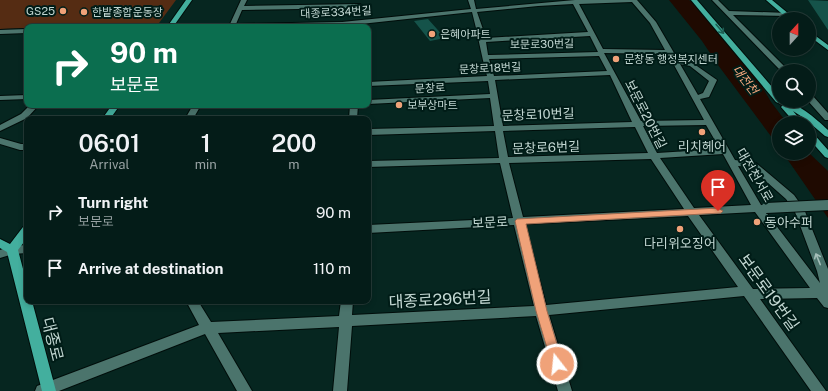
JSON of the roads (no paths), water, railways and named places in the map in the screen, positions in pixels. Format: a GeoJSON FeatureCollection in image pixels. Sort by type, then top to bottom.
{"type":"FeatureCollection","features":[{"type":"Feature","properties":{"kind":"main road"},"geometry":{"type":"LineString","coordinates":[[172,24],[189,0]]}},
{"type":"Feature","properties":{"kind":"main road"},"geometry":{"type":"LineString","coordinates":[[694,0],[772,92]]}},
{"type":"Feature","properties":{"kind":"main road"},"geometry":{"type":"LineString","coordinates":[[769,0],[784,12]]}},
{"type":"Feature","properties":{"kind":"main road"},"geometry":{"type":"LineString","coordinates":[[816,39],[828,48]]}},
{"type":"Feature","properties":{"kind":"main road"},"geometry":{"type":"LineString","coordinates":[[786,108],[794,116]]}},
{"type":"Feature","properties":{"kind":"main road"},"geometry":{"type":"LineString","coordinates":[[792,108],[806,116],[828,134]]}},
{"type":"Feature","properties":{"kind":"main road"},"geometry":{"type":"LineString","coordinates":[[816,142],[828,155]]}},
{"type":"Feature","properties":{"kind":"main road"},"geometry":{"type":"LineString","coordinates":[[0,243],[6,252],[24,233]]}},
{"type":"Feature","properties":{"kind":"main road","name":"대종로"},"geometry":{"type":"LineString","coordinates":[[6,252],[46,390]]}},
{"type":"Feature","properties":{"kind":"street"},"geometry":{"type":"LineString","coordinates":[[233,24],[244,0]]}},
{"type":"Feature","properties":{"kind":"street"},"geometry":{"type":"LineString","coordinates":[[471,0],[483,40],[485,57],[491,79],[504,161],[542,311],[565,391]]}},
{"type":"Feature","properties":{"kind":"street","name":"대종로334번길"},"geometry":{"type":"LineString","coordinates":[[342,24],[359,14],[475,10],[570,2],[633,0]]}},
{"type":"Feature","properties":{"kind":"street","name":"대전천서로"},"geometry":{"type":"LineString","coordinates":[[633,0],[653,22],[731,162],[824,297]]}},
{"type":"Feature","properties":{"kind":"street"},"geometry":{"type":"LineString","coordinates":[[716,0],[778,64]]}},
{"type":"Feature","properties":{"kind":"street","name":"보문로20번길"},"geometry":{"type":"LineString","coordinates":[[570,2],[592,34],[654,156],[691,212]]}},
{"type":"Feature","properties":{"kind":"street"},"geometry":{"type":"LineString","coordinates":[[240,8],[359,14]]}},
{"type":"Feature","properties":{"kind":"street"},"geometry":{"type":"LineString","coordinates":[[730,13],[772,14]]}},
{"type":"Feature","properties":{"kind":"street"},"geometry":{"type":"LineString","coordinates":[[0,32],[24,31]]}},
{"type":"Feature","properties":{"kind":"street","name":"보문로30번길"},"geometry":{"type":"LineString","coordinates":[[483,40],[592,34]]}},
{"type":"Feature","properties":{"kind":"street"},"geometry":{"type":"LineString","coordinates":[[601,52],[670,52]]}},
{"type":"Feature","properties":{"kind":"street","name":"보문로30번길"},"geometry":{"type":"LineString","coordinates":[[485,57],[601,52]]}},
{"type":"Feature","properties":{"kind":"street"},"geometry":{"type":"LineString","coordinates":[[675,60],[692,65],[713,80],[722,81]]}},
{"type":"Feature","properties":{"kind":"street","name":"문창로18번길"},"geometry":{"type":"LineString","coordinates":[[371,84],[612,73]]}},
{"type":"Feature","properties":{"kind":"street"},"geometry":{"type":"LineString","coordinates":[[696,98],[706,95],[713,80]]}},
{"type":"Feature","properties":{"kind":"street","name":"문창로"},"geometry":{"type":"LineString","coordinates":[[371,102],[493,96]]}},
{"type":"Feature","properties":{"kind":"street"},"geometry":{"type":"LineString","coordinates":[[0,98],[24,97]]}},
{"type":"Feature","properties":{"kind":"street"},"geometry":{"type":"LineString","coordinates":[[816,105],[828,118]]}},
{"type":"Feature","properties":{"kind":"street"},"geometry":{"type":"LineString","coordinates":[[0,128],[24,116],[32,108]]}},
{"type":"Feature","properties":{"kind":"street","name":"문창로10번길"},"geometry":{"type":"LineString","coordinates":[[371,132],[709,122]]}},
{"type":"Feature","properties":{"kind":"street"},"geometry":{"type":"LineString","coordinates":[[0,141],[24,147]]}},
{"type":"Feature","properties":{"kind":"street","name":"문창로6번길"},"geometry":{"type":"LineString","coordinates":[[371,164],[654,156],[725,151]]}},
{"type":"Feature","properties":{"kind":"street"},"geometry":{"type":"LineString","coordinates":[[731,162],[753,165],[790,197],[800,211],[823,271],[826,282],[824,297]]}},
{"type":"Feature","properties":{"kind":"street","name":"보문로"},"geometry":{"type":"LineString","coordinates":[[371,229],[828,205]]}},
{"type":"Feature","properties":{"kind":"street","name":"보문로19번길"},"geometry":{"type":"LineString","coordinates":[[691,212],[819,391]]}},
{"type":"Feature","properties":{"kind":"street"},"geometry":{"type":"LineString","coordinates":[[6,252],[24,249]]}},
{"type":"Feature","properties":{"kind":"street","name":"대종로296번길"},"geometry":{"type":"LineString","coordinates":[[46,390],[207,328],[542,311],[749,293],[824,297]]}},
{"type":"Feature","properties":{"kind":"street"},"geometry":{"type":"LineString","coordinates":[[194,304],[245,391]]}},
{"type":"Feature","properties":{"kind":"street"},"geometry":{"type":"LineString","coordinates":[[340,391],[347,304]]}},
{"type":"Feature","properties":{"kind":"water","name":"대전천"},"geometry":{"type":"Polygon","coordinates":[[[669,0],[689,0],[692,2],[759,81],[772,103],[772,108],[776,108],[782,116],[772,116],[772,138],[718,65],[702,41],[669,0]]]}},
{"type":"Feature","properties":{"kind":"water"},"geometry":{"type":"Polygon","coordinates":[[[788,160],[816,160],[828,171],[828,218],[788,160]]]}},
{"type":"Feature","properties":{"kind":"place","name":"GS25"},"geometry":{"type":"Point","coordinates":[63,11]}},
{"type":"Feature","properties":{"kind":"place","name":"한밭종합운동장"},"geometry":{"type":"Point","coordinates":[84,12]}},
{"type":"Feature","properties":{"kind":"place","name":"은혜아파트"},"geometry":{"type":"Point","coordinates":[432,34]}},
{"type":"Feature","properties":{"kind":"place","name":"문창동 행정복지센터"},"geometry":{"type":"Point","coordinates":[616,59]}},
{"type":"Feature","properties":{"kind":"place","name":"보부상마트"},"geometry":{"type":"Point","coordinates":[399,105]}},
{"type":"Feature","properties":{"kind":"place","name":"리치헤어"},"geometry":{"type":"Point","coordinates":[702,132]}},
{"type":"Feature","properties":{"kind":"place","name":"동아수퍼"},"geometry":{"type":"Point","coordinates":[757,222]}},
{"type":"Feature","properties":{"kind":"place","name":"다리위오징어"},"geometry":{"type":"Point","coordinates":[680,229]}}]}
